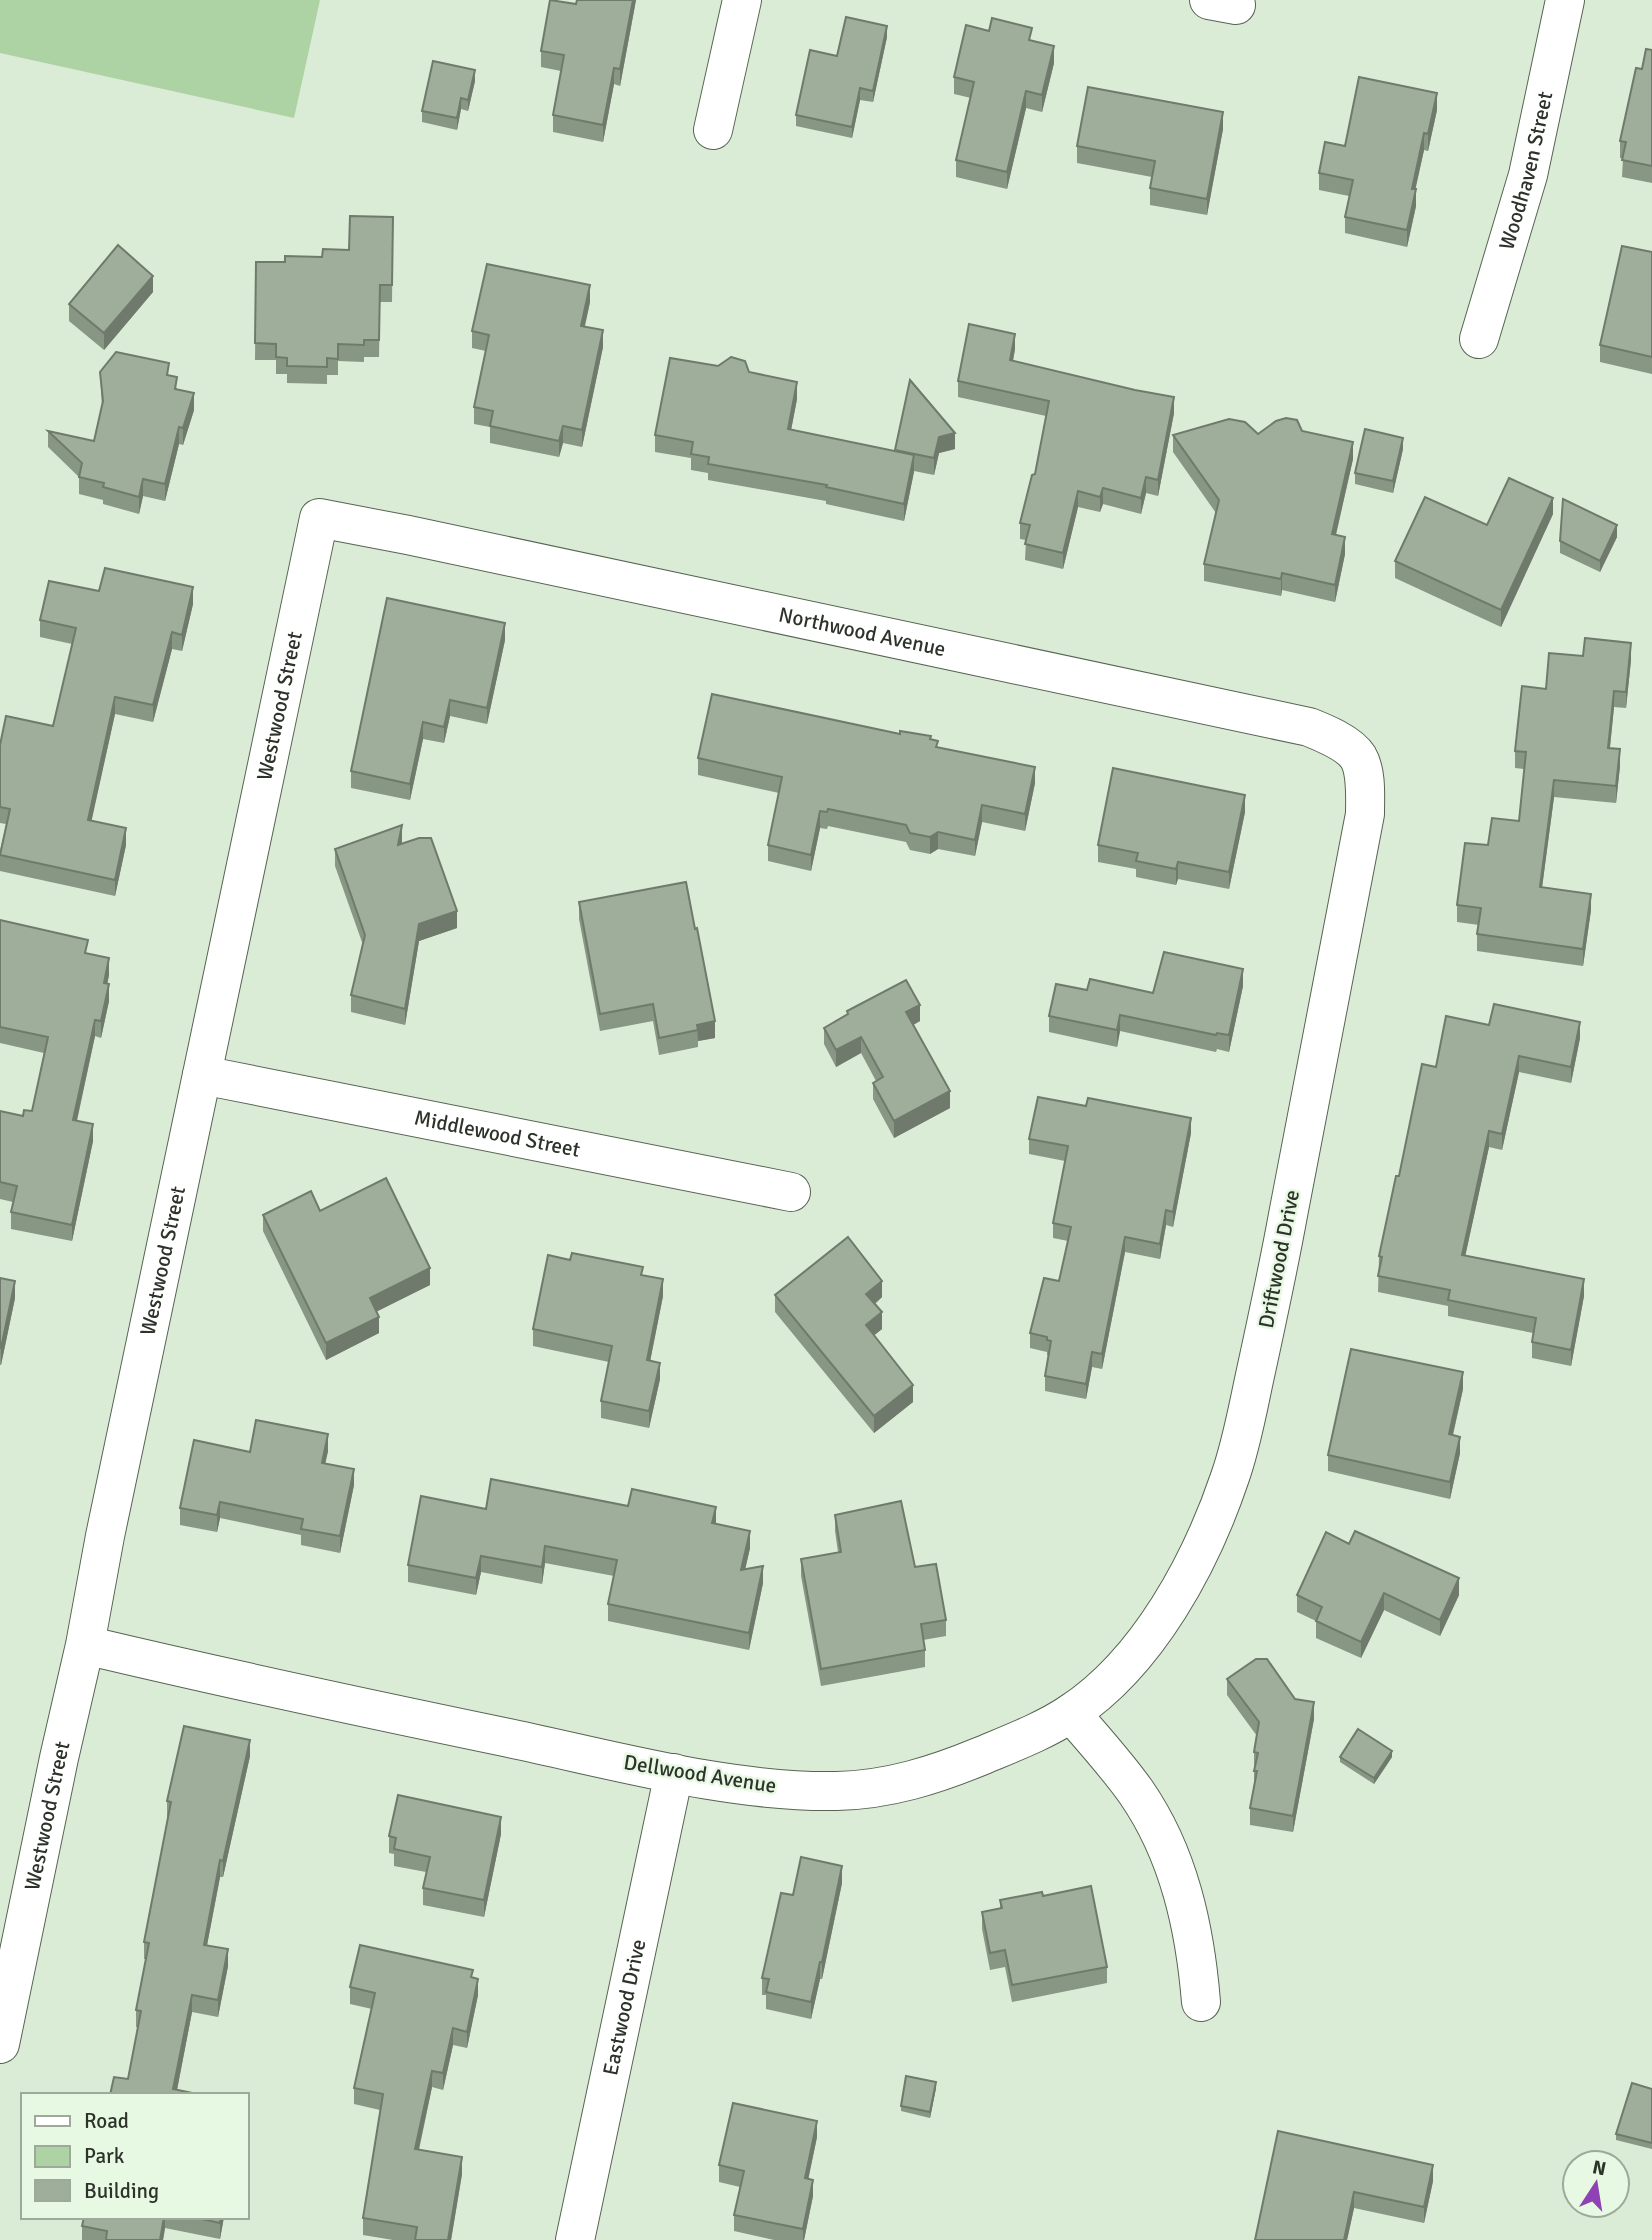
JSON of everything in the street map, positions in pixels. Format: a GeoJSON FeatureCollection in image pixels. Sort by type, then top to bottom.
{"type":"FeatureCollection","features":[{"type":"Feature","properties":{"kind":"street"},"geometry":{"type":"LineString","coordinates":[[713,130],[742,0]]}},
{"type":"Feature","properties":{"kind":"street","name":"Woodhaven Street"},"geometry":{"type":"LineString","coordinates":[[1479,339],[1528,175],[1565,0]]}},
{"type":"Feature","properties":{"kind":"street","name":"Westwood Street"},"geometry":{"type":"LineString","coordinates":[[0,2044],[318,518],[359,526]]}},
{"type":"Feature","properties":{"kind":"street","name":"Northwood Avenue"},"geometry":{"type":"LineString","coordinates":[[359,526],[1309,727],[1337,740],[1358,756]]}},
{"type":"Feature","properties":{"kind":"street","name":"Driftwood Drive"},"geometry":{"type":"LineString","coordinates":[[1071,1713],[1105,1686],[1139,1648],[1169,1608],[1202,1546],[1230,1479],[1271,1306],[1365,814],[1366,786],[1358,756]]}},
{"type":"Feature","properties":{"kind":"street","name":"Middlewood Street"},"geometry":{"type":"LineString","coordinates":[[202,1075],[791,1192]]}},
{"type":"Feature","properties":{"kind":"street","name":"Dellwood Avenue"},"geometry":{"type":"LineString","coordinates":[[85,1645],[249,1684],[674,1773],[755,1787],[838,1791],[888,1786],[940,1773],[1025,1737],[1071,1713]]}},
{"type":"Feature","properties":{"kind":"street"},"geometry":{"type":"LineString","coordinates":[[1071,1713],[1137,1793],[1167,1847],[1185,1900],[1197,1955],[1201,2002]]}},
{"type":"Feature","properties":{"kind":"street","name":"Eastwood Drive"},"geometry":{"type":"LineString","coordinates":[[575,2240],[674,1773]]}},
{"type":"Feature","properties":{"kind":"green space"},"geometry":{"type":"Polygon","coordinates":[[[0,0],[320,0],[294,118],[0,53],[0,0]]]}},
{"type":"Feature","properties":{"kind":"building"},"geometry":{"type":"Polygon","coordinates":[[[550,0],[576,4],[577,0],[633,0],[620,69],[614,68],[603,125],[553,115],[564,55],[541,51],[550,0]]]}},
{"type":"Feature","properties":{"kind":"building"},"geometry":{"type":"Polygon","coordinates":[[[846,17],[887,26],[873,91],[860,88],[852,127],[796,115],[810,50],[837,56],[846,17]]]}},
{"type":"Feature","properties":{"kind":"building"},"geometry":{"type":"Polygon","coordinates":[[[992,18],[1032,28],[1029,40],[1054,46],[1042,95],[1026,91],[1007,172],[956,160],[974,82],[954,77],[966,25],[989,31],[992,18]]]}},
{"type":"Feature","properties":{"kind":"building"},"geometry":{"type":"Polygon","coordinates":[[[1646,49],[1652,50],[1652,166],[1622,160],[1626,142],[1620,141],[1636,68],[1642,69],[1646,49]]]}},
{"type":"Feature","properties":{"kind":"building"},"geometry":{"type":"Polygon","coordinates":[[[433,61],[475,70],[468,100],[461,98],[457,118],[422,111],[433,61]]]}},
{"type":"Feature","properties":{"kind":"building"},"geometry":{"type":"Polygon","coordinates":[[[1359,77],[1437,93],[1428,134],[1424,133],[1412,189],[1416,189],[1407,230],[1345,217],[1353,180],[1319,173],[1325,142],[1345,146],[1359,77]]]}},
{"type":"Feature","properties":{"kind":"building"},"geometry":{"type":"Polygon","coordinates":[[[1088,87],[1223,112],[1207,199],[1150,188],[1155,161],[1077,146],[1088,87]]]}},
{"type":"Feature","properties":{"kind":"building"},"geometry":{"type":"Polygon","coordinates":[[[350,216],[393,217],[392,285],[380,285],[379,340],[364,340],[364,345],[338,344],[338,359],[327,358],[327,367],[287,366],[287,358],[276,357],[276,344],[255,343],[256,262],[285,262],[285,256],[322,257],[323,249],[349,250],[350,216]]]}},
{"type":"Feature","properties":{"kind":"building"},"geometry":{"type":"Polygon","coordinates":[[[118,245],[153,276],[104,333],[69,304],[118,245]]]}},
{"type":"Feature","properties":{"kind":"building"},"geometry":{"type":"Polygon","coordinates":[[[1622,246],[1652,252],[1652,357],[1600,345],[1622,246]]]}},
{"type":"Feature","properties":{"kind":"building"},"geometry":{"type":"Polygon","coordinates":[[[487,264],[590,285],[581,326],[603,330],[582,430],[563,426],[559,441],[490,426],[493,411],[474,407],[489,335],[472,331],[487,264]]]}},
{"type":"Feature","properties":{"kind":"building"},"geometry":{"type":"Polygon","coordinates":[[[969,324],[1015,334],[1010,360],[1174,397],[1158,480],[1146,477],[1141,498],[1103,488],[1100,497],[1078,491],[1063,553],[1025,544],[1030,525],[1020,523],[1032,475],[1035,474],[1049,401],[958,381],[969,324]]]}},
{"type":"Feature","properties":{"kind":"building"},"geometry":{"type":"Polygon","coordinates":[[[116,352],[169,363],[167,375],[177,377],[175,389],[194,393],[183,428],[179,427],[165,484],[143,479],[139,497],[103,487],[104,483],[79,477],[82,463],[48,431],[94,441],[103,401],[100,372],[116,352]]]}},
{"type":"Feature","properties":{"kind":"building"},"geometry":{"type":"Polygon","coordinates":[[[731,357],[745,361],[749,372],[797,382],[788,429],[914,455],[904,504],[826,487],[827,485],[708,464],[709,457],[691,454],[693,442],[655,435],[670,358],[718,366],[731,357]]]}},
{"type":"Feature","properties":{"kind":"building"},"geometry":{"type":"Polygon","coordinates":[[[910,380],[955,433],[939,437],[934,458],[895,450],[910,380]]]}},
{"type":"Feature","properties":{"kind":"building"},"geometry":{"type":"Polygon","coordinates":[[[1286,418],[1297,420],[1302,431],[1353,442],[1332,534],[1345,537],[1335,585],[1282,573],[1281,579],[1204,564],[1219,500],[1173,435],[1229,419],[1245,422],[1258,434],[1276,421],[1286,418]]]}},
{"type":"Feature","properties":{"kind":"building"},"geometry":{"type":"Polygon","coordinates":[[[1365,429],[1403,438],[1393,481],[1355,473],[1365,429]]]}},
{"type":"Feature","properties":{"kind":"building"},"geometry":{"type":"Polygon","coordinates":[[[1509,478],[1553,498],[1501,610],[1395,561],[1425,497],[1487,525],[1509,478]]]}},
{"type":"Feature","properties":{"kind":"building"},"geometry":{"type":"Polygon","coordinates":[[[1563,499],[1617,525],[1600,561],[1560,541],[1563,499]]]}},
{"type":"Feature","properties":{"kind":"building"},"geometry":{"type":"Polygon","coordinates":[[[105,568],[193,587],[182,635],[172,632],[153,705],[115,697],[88,820],[126,828],[115,880],[0,855],[10,809],[0,807],[0,745],[6,716],[53,726],[76,628],[40,620],[49,581],[99,591],[105,568]]]}},
{"type":"Feature","properties":{"kind":"building"},"geometry":{"type":"Polygon","coordinates":[[[387,598],[505,623],[487,708],[450,700],[444,727],[423,722],[410,784],[351,771],[387,598]]]}},
{"type":"Feature","properties":{"kind":"building"},"geometry":{"type":"Polygon","coordinates":[[[1585,638],[1631,643],[1626,692],[1614,691],[1608,748],[1620,749],[1616,786],[1554,780],[1540,887],[1591,894],[1583,949],[1477,934],[1481,908],[1457,905],[1465,843],[1488,845],[1492,818],[1519,821],[1526,752],[1515,751],[1522,686],[1546,689],[1549,653],[1583,656],[1585,638]]]}},
{"type":"Feature","properties":{"kind":"building"},"geometry":{"type":"Polygon","coordinates":[[[712,694],[900,734],[900,731],[931,736],[930,739],[938,741],[936,747],[1035,767],[1025,814],[982,805],[975,840],[938,832],[930,837],[910,833],[906,825],[828,809],[827,812],[820,811],[811,855],[768,845],[782,777],[698,758],[712,694]]]}},
{"type":"Feature","properties":{"kind":"building"},"geometry":{"type":"Polygon","coordinates":[[[1113,768],[1245,795],[1229,872],[1178,862],[1176,869],[1136,861],[1138,853],[1098,845],[1113,768]]]}},
{"type":"Feature","properties":{"kind":"building"},"geometry":{"type":"Polygon","coordinates":[[[402,825],[398,845],[419,838],[431,838],[457,911],[419,924],[405,1009],[351,995],[365,935],[335,849],[402,825]]]}},
{"type":"Feature","properties":{"kind":"building"},"geometry":{"type":"Polygon","coordinates":[[[686,882],[715,1021],[697,1025],[698,1030],[659,1038],[653,1004],[600,1014],[579,902],[686,882]]]}},
{"type":"Feature","properties":{"kind":"building"},"geometry":{"type":"Polygon","coordinates":[[[0,920],[88,940],[85,953],[109,958],[104,983],[109,984],[101,1021],[95,1020],[73,1120],[93,1124],[72,1225],[11,1212],[17,1186],[0,1182],[0,1111],[23,1116],[24,1110],[32,1111],[48,1037],[0,1027],[0,920]]]}},
{"type":"Feature","properties":{"kind":"building"},"geometry":{"type":"Polygon","coordinates":[[[1164,952],[1243,969],[1229,1035],[1216,1035],[1120,1015],[1117,1030],[1049,1016],[1056,984],[1087,990],[1090,979],[1153,993],[1164,952]]]}},
{"type":"Feature","properties":{"kind":"building"},"geometry":{"type":"Polygon","coordinates":[[[906,980],[920,1005],[906,1012],[950,1091],[894,1121],[873,1083],[883,1077],[861,1037],[836,1050],[824,1028],[848,1014],[847,1011],[906,980]]]}},
{"type":"Feature","properties":{"kind":"building"},"geometry":{"type":"Polygon","coordinates":[[[1494,1004],[1580,1022],[1571,1067],[1519,1056],[1502,1134],[1489,1131],[1462,1255],[1584,1279],[1571,1350],[1532,1342],[1536,1318],[1448,1300],[1450,1290],[1378,1276],[1382,1257],[1379,1256],[1422,1064],[1436,1067],[1446,1016],[1489,1025],[1494,1004]]]}},
{"type":"Feature","properties":{"kind":"building"},"geometry":{"type":"Polygon","coordinates":[[[1038,1097],[1086,1106],[1088,1098],[1191,1118],[1173,1212],[1166,1210],[1160,1244],[1125,1237],[1102,1354],[1092,1352],[1086,1384],[1045,1376],[1051,1341],[1047,1340],[1047,1337],[1030,1333],[1044,1278],[1059,1281],[1071,1227],[1053,1223],[1068,1146],[1029,1139],[1038,1097]]]}},
{"type":"Feature","properties":{"kind":"building"},"geometry":{"type":"Polygon","coordinates":[[[386,1178],[430,1268],[370,1298],[379,1317],[326,1343],[263,1215],[311,1191],[320,1211],[386,1178]]]}},
{"type":"Feature","properties":{"kind":"building"},"geometry":{"type":"Polygon","coordinates":[[[848,1237],[882,1281],[866,1294],[882,1312],[866,1325],[913,1385],[874,1416],[775,1295],[848,1237]]]}},
{"type":"Feature","properties":{"kind":"building"},"geometry":{"type":"Polygon","coordinates":[[[572,1253],[643,1267],[641,1275],[663,1279],[647,1360],[660,1363],[649,1411],[601,1401],[612,1346],[533,1329],[548,1255],[570,1260],[572,1253]]]}},
{"type":"Feature","properties":{"kind":"building"},"geometry":{"type":"Polygon","coordinates":[[[0,1278],[15,1281],[1,1348],[0,1348],[0,1278]]]}},
{"type":"Feature","properties":{"kind":"building"},"geometry":{"type":"Polygon","coordinates":[[[1351,1349],[1463,1372],[1449,1434],[1460,1437],[1450,1482],[1328,1455],[1351,1349]]]}},
{"type":"Feature","properties":{"kind":"building"},"geometry":{"type":"Polygon","coordinates":[[[256,1420],[328,1434],[322,1463],[354,1469],[340,1536],[301,1529],[303,1519],[220,1502],[217,1515],[180,1508],[194,1440],[250,1452],[256,1420]]]}},
{"type":"Feature","properties":{"kind":"building"},"geometry":{"type":"Polygon","coordinates":[[[491,1479],[628,1506],[632,1489],[716,1507],[712,1523],[750,1531],[741,1570],[763,1566],[749,1633],[608,1604],[617,1560],[545,1546],[542,1567],[481,1556],[476,1578],[408,1565],[421,1496],[486,1509],[491,1479]]]}},
{"type":"Feature","properties":{"kind":"building"},"geometry":{"type":"Polygon","coordinates":[[[901,1501],[915,1567],[936,1564],[946,1620],[921,1624],[925,1650],[821,1669],[801,1559],[841,1552],[835,1515],[901,1501]]]}},
{"type":"Feature","properties":{"kind":"building"},"geometry":{"type":"Polygon","coordinates":[[[1355,1531],[1459,1578],[1440,1620],[1384,1593],[1361,1642],[1316,1621],[1322,1607],[1297,1595],[1326,1532],[1349,1544],[1355,1531]]]}},
{"type":"Feature","properties":{"kind":"building"},"geometry":{"type":"Polygon","coordinates":[[[1256,1659],[1267,1659],[1295,1699],[1314,1702],[1293,1816],[1250,1808],[1257,1771],[1254,1771],[1258,1753],[1254,1752],[1259,1722],[1227,1679],[1256,1659]]]}},
{"type":"Feature","properties":{"kind":"building"},"geometry":{"type":"Polygon","coordinates":[[[184,1726],[250,1740],[223,1861],[220,1860],[204,1945],[228,1949],[218,2000],[192,1995],[173,2089],[192,2093],[110,2093],[114,2077],[128,2079],[141,2011],[136,2010],[149,1943],[144,1942],[171,1802],[167,1801],[184,1726]]]}},
{"type":"Feature","properties":{"kind":"building"},"geometry":{"type":"Polygon","coordinates":[[[1358,1729],[1392,1751],[1374,1778],[1340,1757],[1358,1729]]]}},
{"type":"Feature","properties":{"kind":"building"},"geometry":{"type":"Polygon","coordinates":[[[398,1795],[501,1817],[484,1900],[423,1888],[430,1857],[394,1849],[396,1838],[389,1836],[398,1795]]]}},
{"type":"Feature","properties":{"kind":"building"},"geometry":{"type":"Polygon","coordinates":[[[801,1857],[842,1866],[811,2002],[766,1992],[769,1979],[762,1978],[781,1893],[793,1895],[801,1857]]]}},
{"type":"Feature","properties":{"kind":"building"},"geometry":{"type":"Polygon","coordinates":[[[1091,1886],[1107,1967],[1012,1985],[1005,1950],[990,1953],[982,1912],[1002,1908],[1000,1900],[1042,1892],[1043,1896],[1091,1886]]]}},
{"type":"Feature","properties":{"kind":"building"},"geometry":{"type":"Polygon","coordinates":[[[360,1945],[473,1970],[471,1977],[478,1979],[467,2032],[453,2028],[443,2073],[432,2071],[415,2149],[462,2157],[448,2240],[415,2240],[417,2227],[363,2218],[383,2094],[354,2088],[375,1993],[350,1987],[360,1945]]]}},
{"type":"Feature","properties":{"kind":"building"},"geometry":{"type":"Polygon","coordinates":[[[906,2076],[936,2082],[930,2112],[901,2106],[906,2076]]]}},
{"type":"Feature","properties":{"kind":"building"},"geometry":{"type":"Polygon","coordinates":[[[1632,2083],[1652,2089],[1652,2143],[1616,2134],[1632,2083]]]}},
{"type":"Feature","properties":{"kind":"building"},"geometry":{"type":"Polygon","coordinates":[[[733,2103],[817,2121],[805,2178],[813,2180],[803,2229],[734,2215],[744,2171],[719,2165],[733,2103]]]}},
{"type":"Feature","properties":{"kind":"building"},"geometry":{"type":"Polygon","coordinates":[[[1278,2131],[1433,2165],[1424,2207],[1354,2192],[1344,2240],[1255,2240],[1278,2131]]]}},
{"type":"Feature","properties":{"kind":"building"},"geometry":{"type":"Polygon","coordinates":[[[84,2219],[164,2219],[160,2240],[106,2240],[107,2231],[82,2226],[84,2219]]]}},
{"type":"Feature","properties":{"kind":"building"},"geometry":{"type":"Polygon","coordinates":[[[202,2219],[221,2219],[220,2223],[202,2219]]]}}]}
